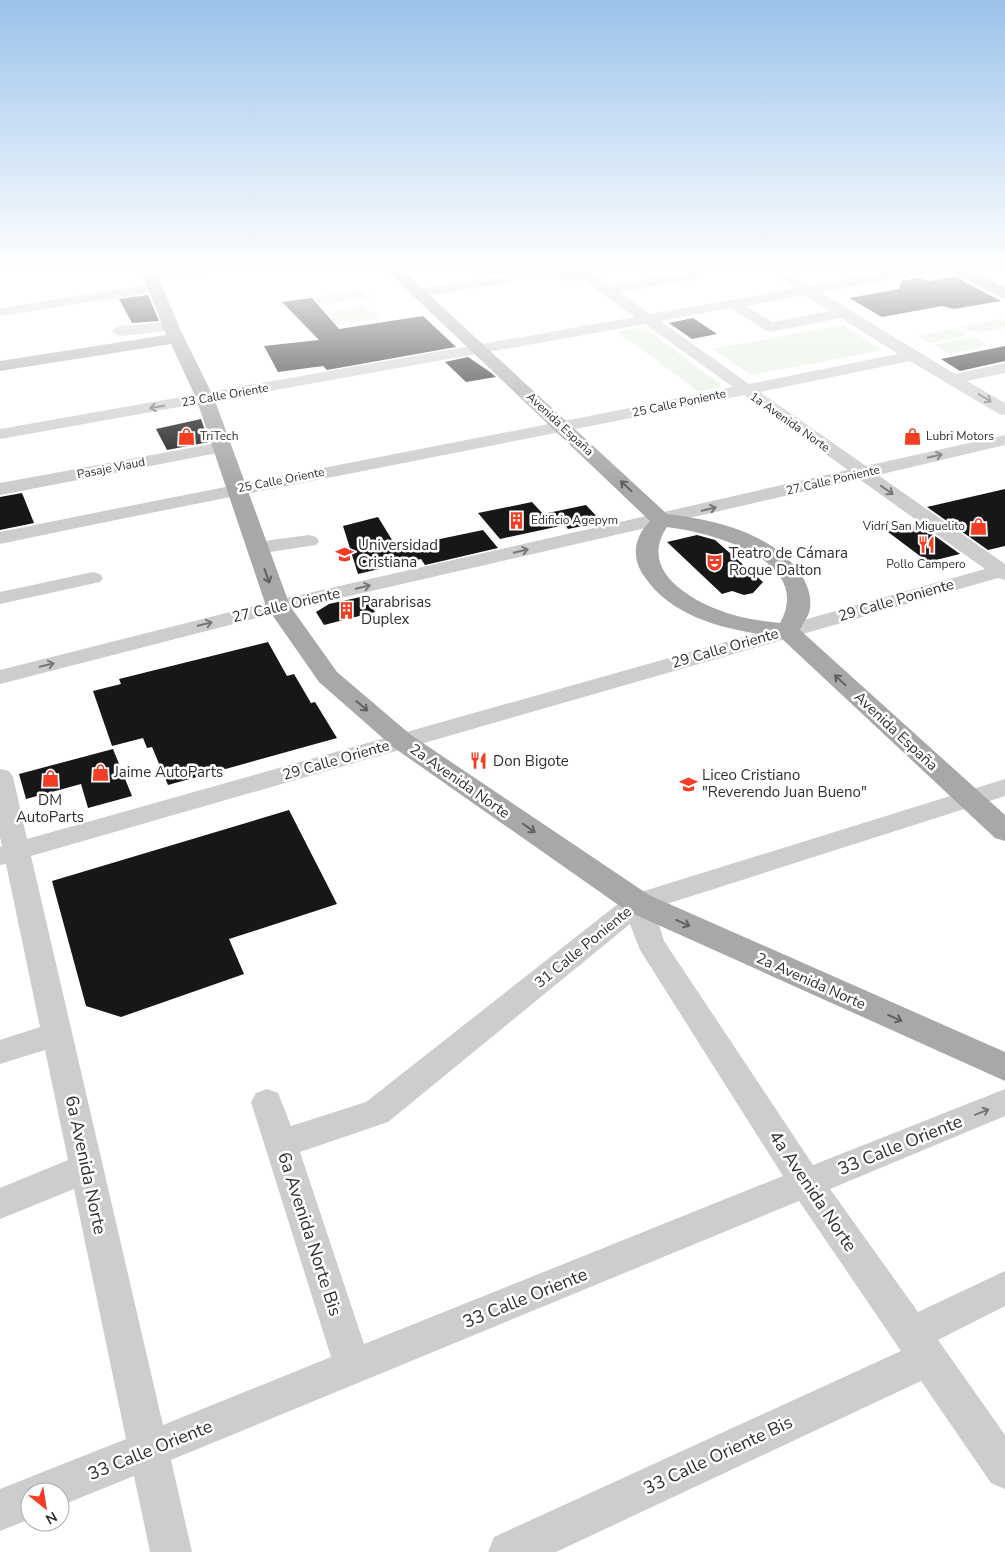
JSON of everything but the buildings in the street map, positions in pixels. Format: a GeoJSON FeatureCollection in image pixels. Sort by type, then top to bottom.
{"type":"FeatureCollection","features":[{"type":"Feature","properties":{"kind":"main road"},"geometry":{"type":"LineString","coordinates":[[0,366],[131,340]]}},
{"type":"Feature","properties":{"kind":"main road","name":"2a Avenida Norte"},"geometry":{"type":"LineString","coordinates":[[178,340],[205,398],[278,606],[328,676],[402,741],[638,903],[1005,1067]]}},
{"type":"Feature","properties":{"kind":"main road","name":"Avenida España"},"geometry":{"type":"LineString","coordinates":[[469,340],[661,520]]}},
{"type":"Feature","properties":{"kind":"main road"},"geometry":{"type":"LineString","coordinates":[[661,520],[703,526],[740,538],[770,554],[781,564],[796,586],[799,598],[799,610],[787,631],[720,618],[692,606],[670,592],[650,570],[646,559],[645,549],[648,538],[661,520]]}},
{"type":"Feature","properties":{"kind":"main road","name":"Avenida España"},"geometry":{"type":"LineString","coordinates":[[787,631],[1005,831]]}},
{"type":"Feature","properties":{"kind":"street","name":"23 Calle Oriente"},"geometry":{"type":"LineString","coordinates":[[0,434],[534,340]]}},
{"type":"Feature","properties":{"kind":"street","name":"1a Avenida Norte"},"geometry":{"type":"LineString","coordinates":[[677,340],[1004,572]]}},
{"type":"Feature","properties":{"kind":"street"},"geometry":{"type":"LineString","coordinates":[[887,340],[1005,410]]}},
{"type":"Feature","properties":{"kind":"street","name":"25 Calle Poniente"},"geometry":{"type":"LineString","coordinates":[[563,427],[912,356]]}},
{"type":"Feature","properties":{"kind":"street"},"geometry":{"type":"LineString","coordinates":[[954,379],[1005,368]]}},
{"type":"Feature","properties":{"kind":"street","name":"25 Calle Oriente"},"geometry":{"type":"LineString","coordinates":[[0,538],[236,489],[563,427]]}},
{"type":"Feature","properties":{"kind":"street","name":"27 Calle Poniente"},"geometry":{"type":"LineString","coordinates":[[661,520],[1005,440]]}},
{"type":"Feature","properties":{"kind":"street","name":"Pasaje Viaud"},"geometry":{"type":"LineString","coordinates":[[0,489],[222,447]]}},
{"type":"Feature","properties":{"kind":"street","name":"27 Calle Oriente"},"geometry":{"type":"LineString","coordinates":[[0,677],[278,606],[661,520]]}},
{"type":"Feature","properties":{"kind":"street"},"geometry":{"type":"LineString","coordinates":[[257,548],[309,541]]}},
{"type":"Feature","properties":{"kind":"street","name":"29 Calle Poniente"},"geometry":{"type":"LineString","coordinates":[[787,631],[1004,572]]}},
{"type":"Feature","properties":{"kind":"street"},"geometry":{"type":"LineString","coordinates":[[0,598],[93,578]]}},
{"type":"Feature","properties":{"kind":"street","name":"29 Calle Oriente"},"geometry":{"type":"LineString","coordinates":[[8,854],[787,631]]}},
{"type":"Feature","properties":{"kind":"street","name":"6a Avenida Norte"},"geometry":{"type":"LineString","coordinates":[[0,777],[8,854],[57,1034],[171,1552]]}},
{"type":"Feature","properties":{"kind":"street","name":"31 Calle Poniente"},"geometry":{"type":"LineString","coordinates":[[280,1144],[377,1112],[638,903],[1005,787]]}},
{"type":"Feature","properties":{"kind":"street","name":"4a Avenida Norte"},"geometry":{"type":"LineString","coordinates":[[638,903],[650,943],[807,1184],[1005,1469]]}},
{"type":"Feature","properties":{"kind":"street"},"geometry":{"type":"LineString","coordinates":[[0,1052],[57,1034]]}},
{"type":"Feature","properties":{"kind":"street","name":"6a Avenida Norte Bis"},"geometry":{"type":"LineString","coordinates":[[266,1102],[354,1367]]}},
{"type":"Feature","properties":{"kind":"street","name":"33 Calle Oriente"},"geometry":{"type":"LineString","coordinates":[[70,1482],[1005,1102]]}},
{"type":"Feature","properties":{"kind":"street"},"geometry":{"type":"LineString","coordinates":[[0,1204],[86,1168]]}},
{"type":"Feature","properties":{"kind":"street","name":"33 Calle Oriente Bis"},"geometry":{"type":"LineString","coordinates":[[509,1552],[919,1346],[1005,1288]]}},
{"type":"Feature","properties":{"kind":"street"},"geometry":{"type":"LineString","coordinates":[[0,1510],[20,1502]]}},
{"type":"Feature","properties":{"kind":"green space"},"geometry":{"type":"Polygon","coordinates":[[[629,340],[661,340],[720,384],[720,387],[699,392],[629,340]]]}},
{"type":"Feature","properties":{"kind":"green space"},"geometry":{"type":"Polygon","coordinates":[[[759,340],[867,340],[883,350],[751,375],[713,349],[759,340]]]}},
{"type":"Feature","properties":{"kind":"green space"},"geometry":{"type":"Polygon","coordinates":[[[925,340],[942,340],[930,343],[925,340]]]}},
{"type":"Feature","properties":{"kind":"green space"},"geometry":{"type":"Polygon","coordinates":[[[956,340],[980,340],[988,345],[949,354],[933,345],[956,340]]]}},
{"type":"Feature","properties":{"kind":"place","name":"TriTech"},"geometry":{"type":"Point","coordinates":[186,436]}},
{"type":"Feature","properties":{"kind":"place","name":"Lubri Motors"},"geometry":{"type":"Point","coordinates":[912,436]}},
{"type":"Feature","properties":{"kind":"place","name":"Edificio Agepym"},"geometry":{"type":"Point","coordinates":[517,520]}},
{"type":"Feature","properties":{"kind":"place","name":"Vidrí San Miguelito"},"geometry":{"type":"Point","coordinates":[979,526]}},
{"type":"Feature","properties":{"kind":"place","name":"Pollo Campero"},"geometry":{"type":"Point","coordinates":[926,545]}},
{"type":"Feature","properties":{"kind":"place","name":"Universidad Cristiana"},"geometry":{"type":"Point","coordinates":[344,554]}},
{"type":"Feature","properties":{"kind":"place","name":"Teatro de Cámara Roque Dalton"},"geometry":{"type":"Point","coordinates":[715,562]}},
{"type":"Feature","properties":{"kind":"place","name":"Parabrisas Duplex"},"geometry":{"type":"Point","coordinates":[347,611]}},
{"type":"Feature","properties":{"kind":"place","name":"Don Bigote"},"geometry":{"type":"Point","coordinates":[479,761]}},
{"type":"Feature","properties":{"kind":"place","name":"Jaime AutoParts"},"geometry":{"type":"Point","coordinates":[100,772]}},
{"type":"Feature","properties":{"kind":"place","name":"DM AutoParts"},"geometry":{"type":"Point","coordinates":[50,779]}},
{"type":"Feature","properties":{"kind":"place","name":"Liceo Cristiano \"Reverendo Juan Bueno\""},"geometry":{"type":"Point","coordinates":[688,784]}}]}
